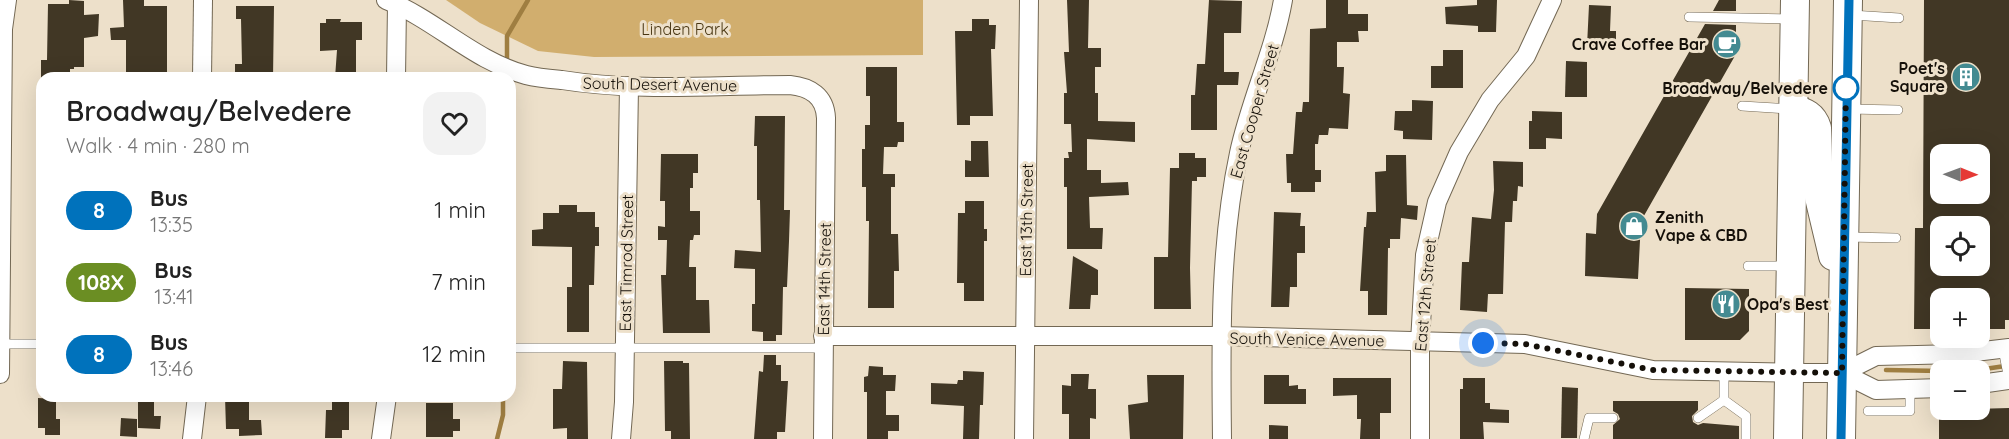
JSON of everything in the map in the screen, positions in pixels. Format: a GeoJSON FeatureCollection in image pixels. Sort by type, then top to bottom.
{"type":"FeatureCollection","features":[{"type":"Feature","properties":{"kind":"main road"},"geometry":{"type":"LineString","coordinates":[[1841,439],[1848,8]]}},
{"type":"Feature","properties":{"kind":"main road"},"geometry":{"type":"LineString","coordinates":[[1788,439],[1795,10]]}},
{"type":"Feature","properties":{"kind":"main road"},"geometry":{"type":"LineString","coordinates":[[1793,109],[1806,113],[1814,120],[1817,128],[1819,198],[1843,296]]}},
{"type":"Feature","properties":{"kind":"street"},"geometry":{"type":"LineString","coordinates":[[0,374],[3,29],[7,0]]}},
{"type":"Feature","properties":{"kind":"street"},"geometry":{"type":"LineString","coordinates":[[202,72],[203,0]]}},
{"type":"Feature","properties":{"kind":"street","name":"East 13th Street"},"geometry":{"type":"LineString","coordinates":[[1024,439],[1029,0]]}},
{"type":"Feature","properties":{"kind":"street","name":"East Cooper Street"},"geometry":{"type":"LineString","coordinates":[[1222,439],[1221,336],[1228,213],[1239,151],[1278,31],[1283,0]]}},
{"type":"Feature","properties":{"kind":"street"},"geometry":{"type":"LineString","coordinates":[[392,2],[396,72]]}},
{"type":"Feature","properties":{"kind":"street","name":"South Desert Avenue"},"geometry":{"type":"LineString","coordinates":[[392,2],[430,21],[468,49],[526,75],[582,83],[629,86],[790,85],[807,87],[819,97],[826,108],[826,118]]}},
{"type":"Feature","properties":{"kind":"street","name":"East 12th Street"},"geometry":{"type":"LineString","coordinates":[[1420,439],[1420,342],[1425,255],[1437,202],[1459,152],[1490,100],[1526,56],[1551,2]]}},
{"type":"Feature","properties":{"kind":"street","name":"East Timrod Street"},"geometry":{"type":"LineString","coordinates":[[621,439],[625,348],[629,86]]}},
{"type":"Feature","properties":{"kind":"street","name":"East 14th Street"},"geometry":{"type":"LineString","coordinates":[[823,439],[826,118]]}},
{"type":"Feature","properties":{"kind":"street","name":"South Venice Avenue"},"geometry":{"type":"LineString","coordinates":[[823,342],[1221,336],[1525,344],[1653,370],[1842,373]]}},
{"type":"Feature","properties":{"kind":"street"},"geometry":{"type":"LineString","coordinates":[[1842,373],[1876,356],[1958,354],[2006,348]]}},
{"type":"Feature","properties":{"kind":"street"},"geometry":{"type":"LineString","coordinates":[[1842,373],[1876,390],[1930,388]]}},
{"type":"Feature","properties":{"kind":"street"},"geometry":{"type":"LineString","coordinates":[[1990,383],[2009,380]]}},
{"type":"Feature","properties":{"kind":"street"},"geometry":{"type":"LineString","coordinates":[[192,439],[196,402]]}},
{"type":"Feature","properties":{"kind":"street"},"geometry":{"type":"LineString","coordinates":[[381,439],[386,402]]}},
{"type":"Feature","properties":{"kind":"lane"},"geometry":{"type":"LineString","coordinates":[[1848,8],[1899,18]]}},
{"type":"Feature","properties":{"kind":"lane"},"geometry":{"type":"LineString","coordinates":[[1689,17],[1795,10]]}},
{"type":"Feature","properties":{"kind":"lane"},"geometry":{"type":"LineString","coordinates":[[1742,106],[1793,109]]}},
{"type":"Feature","properties":{"kind":"lane"},"geometry":{"type":"LineString","coordinates":[[1846,109],[1898,110]]}},
{"type":"Feature","properties":{"kind":"lane"},"geometry":{"type":"LineString","coordinates":[[1844,237],[1896,238]]}},
{"type":"Feature","properties":{"kind":"lane"},"geometry":{"type":"LineString","coordinates":[[1748,266],[1790,266]]}},
{"type":"Feature","properties":{"kind":"lane"},"geometry":{"type":"LineString","coordinates":[[1,334],[36,343]]}},
{"type":"Feature","properties":{"kind":"lane"},"geometry":{"type":"LineString","coordinates":[[516,348],[625,348],[823,342]]}},
{"type":"Feature","properties":{"kind":"lane"},"geometry":{"type":"LineString","coordinates":[[2006,348],[2009,380]]}},
{"type":"Feature","properties":{"kind":"lane"},"geometry":{"type":"LineString","coordinates":[[1724,371],[1724,400]]}},
{"type":"Feature","properties":{"kind":"lane"},"geometry":{"type":"LineString","coordinates":[[1868,411],[1910,411],[1910,389]]}},
{"type":"Feature","properties":{"kind":"lane"},"geometry":{"type":"LineString","coordinates":[[1698,418],[1724,400]]}},
{"type":"Feature","properties":{"kind":"lane"},"geometry":{"type":"LineString","coordinates":[[1724,400],[1746,416],[1746,439]]}},
{"type":"Feature","properties":{"kind":"lane"},"geometry":{"type":"LineString","coordinates":[[1584,439],[1589,418],[1613,418]]}},
{"type":"Feature","properties":{"kind":"green space","name":"Linden Park"},"geometry":{"type":"Polygon","coordinates":[[[446,0],[923,0],[923,55],[594,57],[538,51],[480,23],[446,0]]]}},
{"type":"Feature","properties":{"kind":"building"},"geometry":{"type":"Polygon","coordinates":[[[69,0],[84,1],[84,15],[99,14],[98,36],[84,38],[84,67],[74,67],[70,69],[70,72],[41,72],[41,60],[47,60],[48,4],[69,4],[69,0]]]}},
{"type":"Feature","properties":{"kind":"building"},"geometry":{"type":"Polygon","coordinates":[[[123,0],[144,0],[144,6],[167,6],[167,72],[126,72],[126,40],[111,40],[110,28],[124,27],[123,0]]]}},
{"type":"Feature","properties":{"kind":"building"},"geometry":{"type":"Polygon","coordinates":[[[1067,0],[1089,0],[1088,48],[1101,48],[1101,67],[1095,67],[1098,121],[1135,122],[1135,142],[1087,139],[1087,170],[1101,170],[1101,183],[1128,182],[1129,195],[1089,197],[1090,228],[1103,228],[1102,249],[1067,249],[1067,187],[1064,187],[1064,158],[1069,158],[1068,152],[1072,152],[1071,124],[1064,124],[1064,93],[1067,93],[1064,52],[1069,52],[1067,0]]]}},
{"type":"Feature","properties":{"kind":"building"},"geometry":{"type":"Polygon","coordinates":[[[1209,0],[1242,1],[1241,33],[1224,33],[1224,72],[1239,72],[1238,85],[1217,85],[1217,130],[1191,130],[1191,95],[1195,95],[1197,64],[1205,64],[1209,0]]]}},
{"type":"Feature","properties":{"kind":"building"},"geometry":{"type":"Polygon","coordinates":[[[1326,0],[1348,0],[1348,14],[1368,14],[1368,31],[1358,31],[1359,42],[1337,42],[1337,67],[1344,67],[1343,93],[1350,94],[1348,129],[1329,128],[1328,135],[1319,135],[1318,144],[1315,144],[1315,170],[1321,170],[1321,182],[1315,182],[1315,192],[1291,192],[1291,183],[1287,183],[1286,154],[1293,154],[1296,112],[1302,112],[1303,102],[1309,102],[1310,29],[1326,28],[1326,0]]]}},
{"type":"Feature","properties":{"kind":"building"},"geometry":{"type":"Polygon","coordinates":[[[1477,0],[1497,0],[1496,32],[1478,32],[1478,26],[1446,24],[1445,7],[1477,5],[1477,0]]]}},
{"type":"Feature","properties":{"kind":"building"},"geometry":{"type":"Polygon","coordinates":[[[1719,0],[1736,0],[1736,11],[1713,11],[1719,0]]]}},
{"type":"Feature","properties":{"kind":"building","name":"Poet's Square"},"geometry":{"type":"Polygon","coordinates":[[[1924,0],[2009,0],[2009,320],[2005,320],[2005,329],[1990,329],[1990,288],[1930,288],[1930,329],[1914,329],[1915,228],[1923,228],[1924,0]]]}},
{"type":"Feature","properties":{"kind":"building"},"geometry":{"type":"Polygon","coordinates":[[[1589,5],[1611,6],[1610,31],[1616,31],[1616,48],[1587,46],[1589,5]]]}},
{"type":"Feature","properties":{"kind":"building"},"geometry":{"type":"Polygon","coordinates":[[[236,6],[274,6],[273,72],[235,72],[235,64],[242,64],[241,19],[236,19],[236,6]]]}},
{"type":"Feature","properties":{"kind":"building"},"geometry":{"type":"Polygon","coordinates":[[[326,19],[341,19],[340,22],[362,22],[362,40],[356,40],[356,72],[335,72],[337,50],[320,51],[320,23],[326,23],[326,19]]]}},
{"type":"Feature","properties":{"kind":"building"},"geometry":{"type":"Polygon","coordinates":[[[972,19],[989,19],[989,25],[996,25],[995,49],[991,49],[993,116],[970,116],[970,125],[957,125],[955,31],[972,31],[972,19]]]}},
{"type":"Feature","properties":{"kind":"building"},"geometry":{"type":"Polygon","coordinates":[[[1705,24],[1736,25],[1736,54],[1641,221],[1638,279],[1585,276],[1586,233],[1596,234],[1597,214],[1705,24]]]}},
{"type":"Feature","properties":{"kind":"building"},"geometry":{"type":"Polygon","coordinates":[[[1443,50],[1463,50],[1463,88],[1431,88],[1431,66],[1443,66],[1443,50]]]}},
{"type":"Feature","properties":{"kind":"building"},"geometry":{"type":"Polygon","coordinates":[[[1566,61],[1587,62],[1587,97],[1565,97],[1566,61]]]}},
{"type":"Feature","properties":{"kind":"building"},"geometry":{"type":"Polygon","coordinates":[[[866,67],[897,67],[897,122],[904,122],[904,142],[898,142],[897,147],[884,147],[883,174],[895,174],[895,187],[891,187],[891,234],[898,234],[899,271],[894,271],[894,308],[868,308],[869,221],[866,221],[866,187],[862,187],[862,149],[865,149],[865,125],[870,125],[870,96],[866,96],[866,67]]]}},
{"type":"Feature","properties":{"kind":"building"},"geometry":{"type":"Polygon","coordinates":[[[1412,100],[1433,101],[1432,140],[1403,139],[1403,131],[1394,130],[1395,111],[1412,111],[1412,100]]]}},
{"type":"Feature","properties":{"kind":"building"},"geometry":{"type":"Polygon","coordinates":[[[1532,111],[1562,112],[1562,139],[1546,138],[1546,149],[1529,149],[1529,121],[1532,121],[1532,111]]]}},
{"type":"Feature","properties":{"kind":"building"},"geometry":{"type":"Polygon","coordinates":[[[755,116],[785,116],[784,210],[790,210],[789,241],[787,287],[783,287],[782,335],[776,335],[776,341],[763,341],[763,332],[752,331],[755,269],[734,268],[735,250],[761,252],[760,200],[757,200],[757,146],[754,146],[755,116]]]}},
{"type":"Feature","properties":{"kind":"building"},"geometry":{"type":"Polygon","coordinates":[[[971,141],[988,141],[989,177],[965,177],[965,160],[971,161],[971,141]]]}},
{"type":"Feature","properties":{"kind":"building"},"geometry":{"type":"Polygon","coordinates":[[[1179,153],[1195,153],[1195,158],[1206,158],[1206,177],[1197,177],[1197,181],[1192,181],[1191,309],[1154,309],[1154,257],[1168,257],[1170,168],[1179,168],[1179,153]]]}},
{"type":"Feature","properties":{"kind":"building"},"geometry":{"type":"Polygon","coordinates":[[[661,154],[698,154],[698,173],[693,173],[693,188],[690,188],[690,211],[700,211],[700,235],[694,235],[693,240],[690,240],[689,267],[696,267],[696,300],[709,300],[710,333],[663,333],[661,275],[666,275],[667,240],[658,240],[658,226],[665,227],[665,201],[660,201],[661,154]]]}},
{"type":"Feature","properties":{"kind":"building"},"geometry":{"type":"Polygon","coordinates":[[[1386,155],[1406,155],[1407,205],[1418,206],[1417,220],[1401,218],[1400,239],[1390,239],[1387,315],[1368,315],[1368,291],[1360,291],[1364,227],[1366,227],[1367,212],[1376,212],[1375,172],[1386,171],[1386,155]]]}},
{"type":"Feature","properties":{"kind":"building"},"geometry":{"type":"Polygon","coordinates":[[[1493,161],[1523,162],[1523,187],[1518,186],[1517,201],[1513,201],[1512,222],[1505,222],[1503,294],[1488,294],[1487,312],[1460,310],[1462,262],[1469,262],[1472,217],[1491,219],[1494,190],[1493,161]]]}},
{"type":"Feature","properties":{"kind":"building"},"geometry":{"type":"Polygon","coordinates":[[[965,201],[984,201],[984,229],[987,229],[987,241],[984,241],[984,301],[964,301],[964,283],[957,283],[958,213],[965,213],[965,201]]]}},
{"type":"Feature","properties":{"kind":"building"},"geometry":{"type":"Polygon","coordinates":[[[559,205],[577,205],[577,212],[595,212],[595,227],[599,227],[599,246],[595,246],[594,285],[589,285],[589,332],[567,332],[567,287],[572,287],[572,247],[532,246],[532,230],[543,229],[543,213],[559,213],[559,205]]]}},
{"type":"Feature","properties":{"kind":"building"},"geometry":{"type":"Polygon","coordinates":[[[1274,212],[1301,213],[1300,226],[1305,226],[1305,253],[1297,253],[1297,287],[1290,287],[1289,307],[1271,307],[1274,212]]]}},
{"type":"Feature","properties":{"kind":"building"},"geometry":{"type":"Polygon","coordinates":[[[1073,256],[1098,270],[1098,295],[1091,295],[1090,309],[1069,309],[1073,256]]]}},
{"type":"Feature","properties":{"kind":"building"},"geometry":{"type":"Polygon","coordinates":[[[1685,288],[1749,289],[1749,331],[1740,340],[1685,340],[1685,288]]]}},
{"type":"Feature","properties":{"kind":"building"},"geometry":{"type":"Polygon","coordinates":[[[764,355],[776,355],[776,365],[781,365],[781,381],[788,381],[785,432],[777,432],[777,439],[754,439],[759,371],[763,372],[764,355]]]}},
{"type":"Feature","properties":{"kind":"building"},"geometry":{"type":"Polygon","coordinates":[[[563,361],[587,362],[588,439],[567,439],[567,428],[553,429],[553,389],[562,389],[563,361]]]}},
{"type":"Feature","properties":{"kind":"building"},"geometry":{"type":"Polygon","coordinates":[[[664,361],[689,363],[690,439],[671,439],[671,431],[665,431],[664,361]]]}},
{"type":"Feature","properties":{"kind":"building"},"geometry":{"type":"Polygon","coordinates":[[[869,366],[883,367],[883,375],[896,375],[895,391],[886,391],[886,415],[899,415],[899,431],[888,431],[888,439],[867,439],[867,392],[864,392],[864,377],[868,376],[869,366]]]}},
{"type":"Feature","properties":{"kind":"building"},"geometry":{"type":"Polygon","coordinates":[[[963,371],[984,372],[979,439],[963,439],[964,406],[931,404],[931,383],[957,384],[958,380],[963,380],[963,371]]]}},
{"type":"Feature","properties":{"kind":"building"},"geometry":{"type":"Polygon","coordinates":[[[1071,374],[1089,374],[1088,389],[1096,389],[1096,419],[1090,418],[1090,439],[1069,439],[1069,414],[1062,414],[1062,385],[1071,386],[1071,374]]]}},
{"type":"Feature","properties":{"kind":"building"},"geometry":{"type":"Polygon","coordinates":[[[1147,375],[1184,375],[1183,439],[1130,439],[1128,405],[1148,402],[1147,375]]]}},
{"type":"Feature","properties":{"kind":"building"},"geometry":{"type":"Polygon","coordinates":[[[1264,375],[1289,375],[1289,386],[1298,385],[1298,389],[1306,389],[1306,404],[1264,404],[1264,375]]]}},
{"type":"Feature","properties":{"kind":"building"},"geometry":{"type":"Polygon","coordinates":[[[1333,378],[1391,378],[1391,413],[1380,413],[1380,439],[1360,439],[1361,419],[1357,419],[1357,395],[1333,396],[1333,378]]]}},
{"type":"Feature","properties":{"kind":"building"},"geometry":{"type":"Polygon","coordinates":[[[1463,378],[1485,378],[1485,403],[1490,403],[1490,409],[1509,410],[1509,423],[1483,422],[1484,439],[1460,439],[1460,389],[1463,389],[1463,378]]]}},
{"type":"Feature","properties":{"kind":"building"},"geometry":{"type":"Polygon","coordinates":[[[1562,387],[1578,388],[1577,438],[1561,438],[1562,387]]]}},
{"type":"Feature","properties":{"kind":"building"},"geometry":{"type":"Polygon","coordinates":[[[1613,401],[1698,401],[1698,410],[1692,416],[1693,422],[1698,425],[1703,423],[1739,426],[1739,439],[1613,439],[1613,425],[1620,419],[1613,411],[1613,401]]]}},
{"type":"Feature","properties":{"kind":"building"},"geometry":{"type":"Polygon","coordinates":[[[38,402],[56,402],[56,419],[60,419],[60,435],[45,435],[45,428],[38,428],[38,402]]]}},
{"type":"Feature","properties":{"kind":"building"},"geometry":{"type":"Polygon","coordinates":[[[138,402],[154,402],[154,416],[161,416],[160,429],[138,428],[138,402]]]}},
{"type":"Feature","properties":{"kind":"building"},"geometry":{"type":"Polygon","coordinates":[[[225,402],[249,402],[249,420],[261,420],[262,435],[239,436],[239,429],[226,429],[225,402]]]}},
{"type":"Feature","properties":{"kind":"building"},"geometry":{"type":"Polygon","coordinates":[[[332,402],[349,402],[349,430],[342,430],[342,438],[325,438],[326,410],[332,410],[332,402]]]}},
{"type":"Feature","properties":{"kind":"building"},"geometry":{"type":"Polygon","coordinates":[[[426,403],[453,403],[453,419],[460,419],[460,431],[453,431],[453,437],[426,437],[426,403]]]}},
{"type":"Feature","properties":{"kind":"building"},"geometry":{"type":"Polygon","coordinates":[[[2009,408],[2009,439],[1939,439],[1939,420],[1990,420],[1990,409],[2009,408]]]}},
{"type":"Feature","properties":{"kind":"building"},"geometry":{"type":"Polygon","coordinates":[[[121,418],[137,419],[137,437],[120,436],[121,418]]]}},
{"type":"Feature","properties":{"kind":"building"},"geometry":{"type":"Polygon","coordinates":[[[1269,425],[1288,426],[1288,439],[1269,439],[1269,425]]]}},
{"type":"Feature","properties":{"kind":"waterway"},"geometry":{"type":"LineString","coordinates":[[507,63],[507,36],[528,0]]}},
{"type":"Feature","properties":{"kind":"waterway"},"geometry":{"type":"LineString","coordinates":[[1990,368],[2005,366]]}},
{"type":"Feature","properties":{"kind":"waterway"},"geometry":{"type":"LineString","coordinates":[[1886,370],[1930,371]]}},
{"type":"Feature","properties":{"kind":"waterway"},"geometry":{"type":"LineString","coordinates":[[497,439],[503,415],[503,402]]}},
{"type":"Feature","properties":{"kind":"bus line","name":"8"},"geometry":{"type":"LineString","coordinates":[[1841,439],[1849,0]]}},
{"type":"Feature","properties":{"kind":"place","name":"Crave Coffee Bar"},"geometry":{"type":"Point","coordinates":[1727,44]}},
{"type":"Feature","properties":{"kind":"place","name":"Poet's Square"},"geometry":{"type":"Point","coordinates":[1966,77]}},
{"type":"Feature","properties":{"kind":"place","name":"Broadway/Belvedere"},"geometry":{"type":"Point","coordinates":[1846,88]}},
{"type":"Feature","properties":{"kind":"place","name":"Zenith Vape & CBD"},"geometry":{"type":"Point","coordinates":[1634,226]}},
{"type":"Feature","properties":{"kind":"place","name":"Opa's Best"},"geometry":{"type":"Point","coordinates":[1726,304]}},
{"type":"Feature","properties":{"kind":"route"},"geometry":{"type":"LineString","coordinates":[[1483,343],[1525,344],[1653,370],[1842,373],[1846,86],[1846,88]]}}]}
